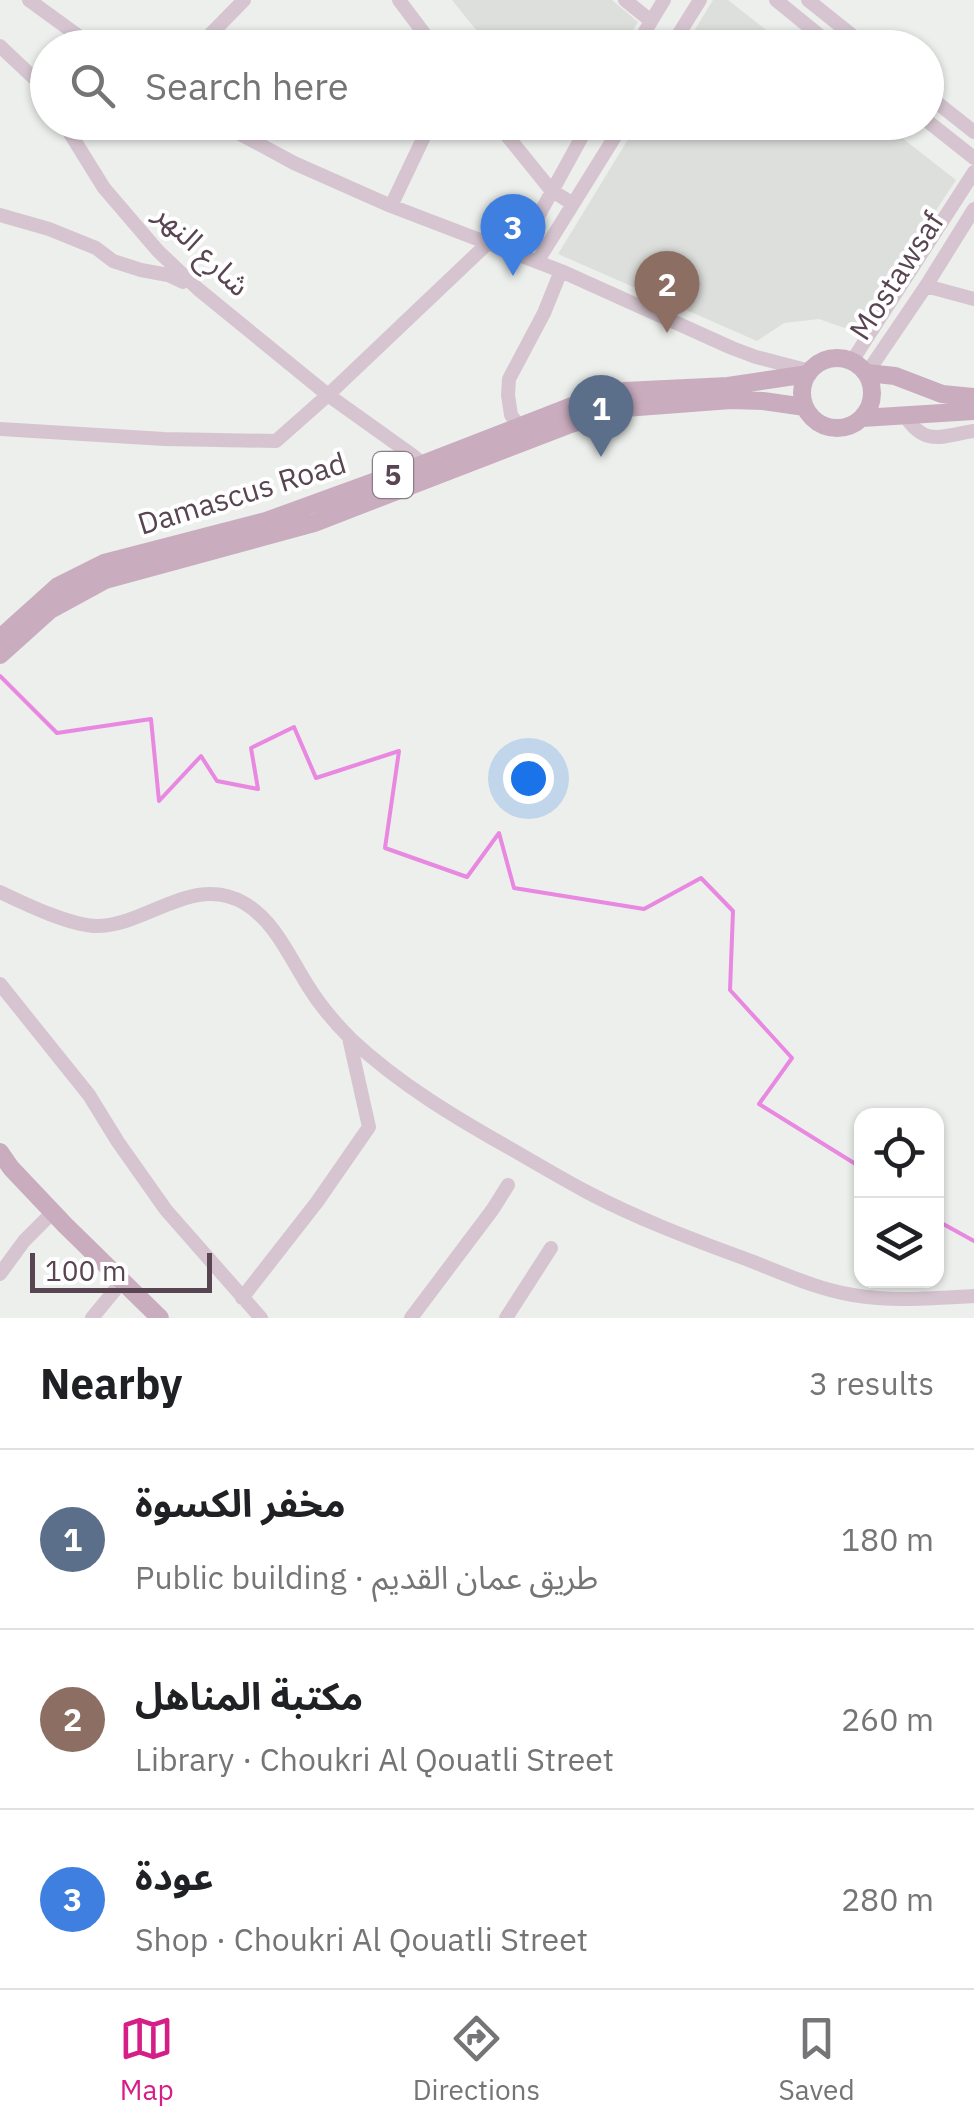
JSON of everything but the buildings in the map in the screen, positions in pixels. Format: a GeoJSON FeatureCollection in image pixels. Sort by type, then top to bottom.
{"type":"FeatureCollection","features":[{"type":"Feature","properties":{"kind":"main road"},"geometry":{"type":"LineString","coordinates":[[859,367],[872,384],[869,408],[853,425],[831,428],[820,424],[805,407],[802,396],[809,372],[829,358],[841,358],[942,394],[974,397]]}},
{"type":"Feature","properties":{"kind":"main road","name":"Damascus Road"},"geometry":{"type":"LineString","coordinates":[[4,626],[58,586],[104,563],[266,520],[598,396],[728,386],[809,372]]}},
{"type":"Feature","properties":{"kind":"main road","name":"5"},"geometry":{"type":"LineString","coordinates":[[0,655],[50,610],[105,580],[314,523],[606,413],[625,408],[731,400],[805,407]]}},
{"type":"Feature","properties":{"kind":"main road"},"geometry":{"type":"LineString","coordinates":[[862,418],[974,410]]}},
{"type":"Feature","properties":{"kind":"main road"},"geometry":{"type":"LineString","coordinates":[[0,1152],[65,1225],[160,1318]]}},
{"type":"Feature","properties":{"kind":"main road"},"geometry":{"type":"LineString","coordinates":[[0,1172],[142,1318]]}},
{"type":"Feature","properties":{"kind":"street"},"geometry":{"type":"LineString","coordinates":[[29,0],[66,30]]}},
{"type":"Feature","properties":{"kind":"street"},"geometry":{"type":"LineString","coordinates":[[215,30],[244,0]]}},
{"type":"Feature","properties":{"kind":"street"},"geometry":{"type":"LineString","coordinates":[[398,0],[422,30]]}},
{"type":"Feature","properties":{"kind":"street"},"geometry":{"type":"LineString","coordinates":[[625,0],[651,21]]}},
{"type":"Feature","properties":{"kind":"street"},"geometry":{"type":"LineString","coordinates":[[645,30],[664,0]]}},
{"type":"Feature","properties":{"kind":"street"},"geometry":{"type":"LineString","coordinates":[[681,30],[700,0]]}},
{"type":"Feature","properties":{"kind":"street"},"geometry":{"type":"LineString","coordinates":[[776,0],[814,30]]}},
{"type":"Feature","properties":{"kind":"street"},"geometry":{"type":"LineString","coordinates":[[808,0],[846,30]]}},
{"type":"Feature","properties":{"kind":"street"},"geometry":{"type":"LineString","coordinates":[[0,46],[30,67]]}},
{"type":"Feature","properties":{"kind":"street"},"geometry":{"type":"LineString","coordinates":[[944,108],[974,132]]}},
{"type":"Feature","properties":{"kind":"street"},"geometry":{"type":"LineString","coordinates":[[944,134],[974,158]]}},
{"type":"Feature","properties":{"kind":"street","name":"شارع النهر"},"geometry":{"type":"LineString","coordinates":[[74,140],[104,188],[158,251],[198,289],[328,396],[423,464]]}},
{"type":"Feature","properties":{"kind":"street"},"geometry":{"type":"LineString","coordinates":[[252,140],[392,206],[561,272],[732,348],[809,372]]}},
{"type":"Feature","properties":{"kind":"street"},"geometry":{"type":"LineString","coordinates":[[392,206],[423,140]]}},
{"type":"Feature","properties":{"kind":"street"},"geometry":{"type":"LineString","coordinates":[[511,140],[551,190],[573,204]]}},
{"type":"Feature","properties":{"kind":"street"},"geometry":{"type":"LineString","coordinates":[[516,255],[580,140]]}},
{"type":"Feature","properties":{"kind":"street"},"geometry":{"type":"LineString","coordinates":[[537,262],[613,140]]}},
{"type":"Feature","properties":{"kind":"street"},"geometry":{"type":"LineString","coordinates":[[859,367],[974,172]]}},
{"type":"Feature","properties":{"kind":"street","name":"Mostawsaf"},"geometry":{"type":"LineString","coordinates":[[859,367],[926,286],[974,209]]}},
{"type":"Feature","properties":{"kind":"street"},"geometry":{"type":"LineString","coordinates":[[0,215],[49,229],[96,248],[113,261],[168,275],[198,289]]}},
{"type":"Feature","properties":{"kind":"street"},"geometry":{"type":"LineString","coordinates":[[0,429],[276,441],[487,244]]}},
{"type":"Feature","properties":{"kind":"street"},"geometry":{"type":"LineString","coordinates":[[519,426],[511,415],[509,379],[544,314],[561,272]]}},
{"type":"Feature","properties":{"kind":"street"},"geometry":{"type":"LineString","coordinates":[[926,286],[974,300]]}},
{"type":"Feature","properties":{"kind":"street"},"geometry":{"type":"LineString","coordinates":[[905,416],[922,435],[974,431]]}},
{"type":"Feature","properties":{"kind":"street"},"geometry":{"type":"LineString","coordinates":[[0,892],[88,926],[128,920],[190,896],[226,896],[244,903],[272,929],[310,991],[349,1037],[408,1086],[588,1192],[663,1227],[848,1295],[974,1296]]}},
{"type":"Feature","properties":{"kind":"street"},"geometry":{"type":"LineString","coordinates":[[0,984],[89,1094],[166,1210],[260,1318]]}},
{"type":"Feature","properties":{"kind":"street"},"geometry":{"type":"LineString","coordinates":[[242,1298],[369,1127],[349,1037]]}},
{"type":"Feature","properties":{"kind":"street"},"geometry":{"type":"LineString","coordinates":[[411,1318],[508,1185]]}},
{"type":"Feature","properties":{"kind":"street"},"geometry":{"type":"LineString","coordinates":[[0,1274],[46,1219]]}},
{"type":"Feature","properties":{"kind":"street"},"geometry":{"type":"LineString","coordinates":[[506,1318],[552,1248]]}},
{"type":"Feature","properties":{"kind":"street"},"geometry":{"type":"LineString","coordinates":[[92,1318],[115,1290]]}},
{"type":"Feature","properties":{"kind":"shaded area"},"geometry":{"type":"Polygon","coordinates":[[[452,0],[612,0],[638,22],[633,30],[476,30],[452,0]]]}},
{"type":"Feature","properties":{"kind":"shaded area"},"geometry":{"type":"Polygon","coordinates":[[[713,0],[728,0],[766,30],[694,30],[713,0]]]}},
{"type":"Feature","properties":{"kind":"shaded area"},"geometry":{"type":"Polygon","coordinates":[[[628,140],[905,140],[956,180],[856,332],[819,319],[784,323],[757,341],[558,254],[628,140]]]}},
{"type":"Feature","properties":{"kind":"waterway"},"geometry":{"type":"LineString","coordinates":[[0,676],[57,733],[151,719],[159,801],[201,756],[217,781],[258,789],[251,748],[294,727],[316,778],[399,751],[385,848],[467,877],[499,833],[514,888],[644,909],[701,878],[733,911],[730,990],[792,1058],[759,1104],[854,1163]]}},
{"type":"Feature","properties":{"kind":"waterway"},"geometry":{"type":"LineString","coordinates":[[944,1224],[974,1241]]}},
{"type":"Feature","properties":{"kind":"place","name":"عودة"},"geometry":{"type":"Point","coordinates":[513,276]}},
{"type":"Feature","properties":{"kind":"place","name":"مكتبة المناهل"},"geometry":{"type":"Point","coordinates":[667,333]}},
{"type":"Feature","properties":{"kind":"place","name":"مخفر الكسوة"},"geometry":{"type":"Point","coordinates":[601,457]}}]}
